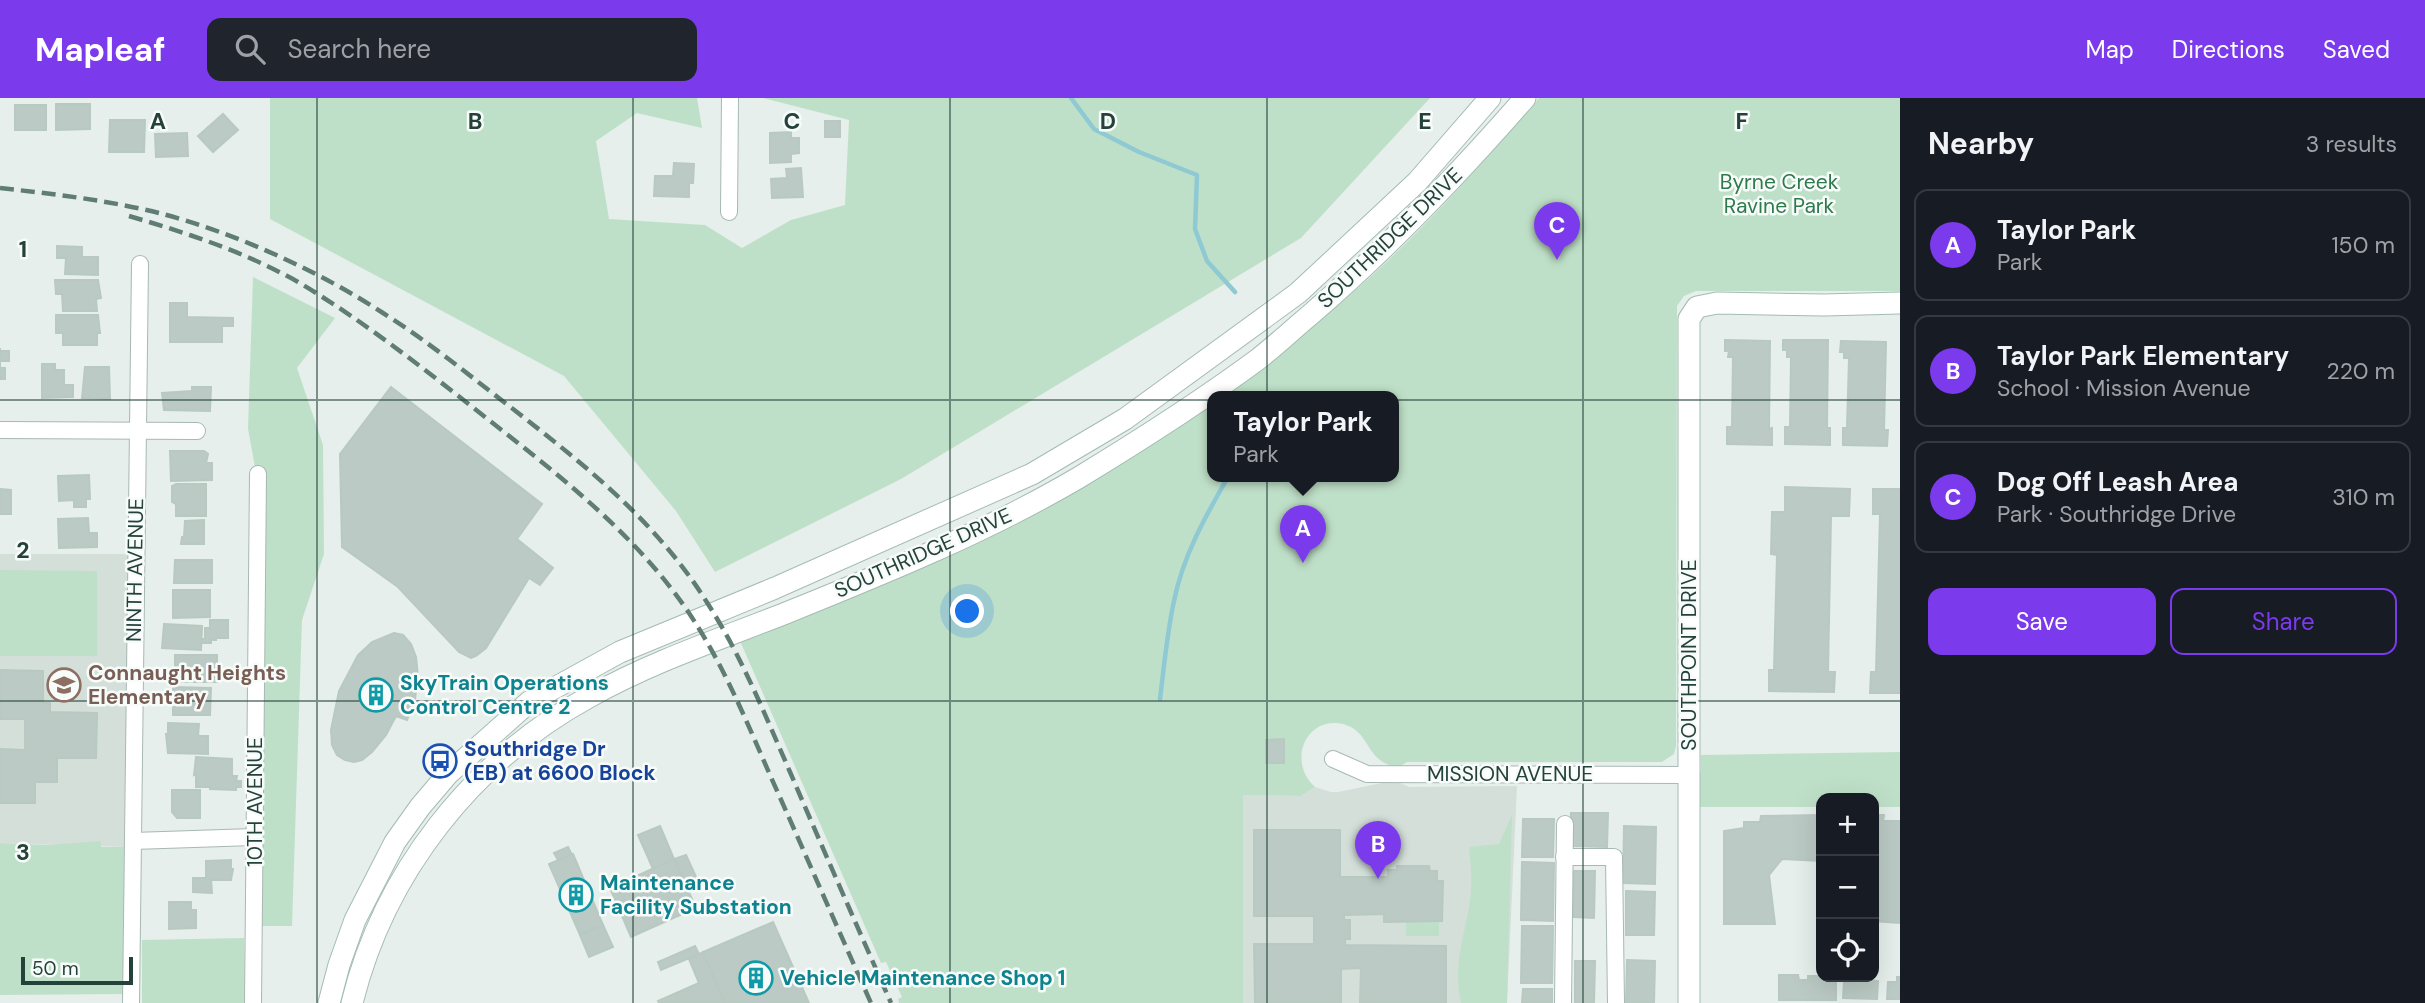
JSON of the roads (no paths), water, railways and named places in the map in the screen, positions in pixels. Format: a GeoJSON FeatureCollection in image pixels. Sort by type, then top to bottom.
{"type":"FeatureCollection","features":[{"type":"Feature","properties":{"kind":"main road","name":"SOUTHRIDGE DRIVE"},"geometry":{"type":"LineString","coordinates":[[329,1003],[338,965],[355,920],[395,842],[448,774],[528,702],[620,652],[788,582],[1032,474],[1125,419],[1298,293],[1417,181],[1490,98]]}},
{"type":"Feature","properties":{"kind":"main road","name":"SOUTHRIDGE DRIVE"},"geometry":{"type":"LineString","coordinates":[[1213,391],[1260,358],[1418,217],[1525,98]]}},
{"type":"Feature","properties":{"kind":"main road","name":"SOUTHPOINT DRIVE"},"geometry":{"type":"LineString","coordinates":[[1689,1003],[1689,318],[1694,309],[1704,304],[1717,303],[1900,303]]}},
{"type":"Feature","properties":{"kind":"main road","name":"SOUTHRIDGE DRIVE"},"geometry":{"type":"LineString","coordinates":[[352,1003],[372,942],[409,867],[429,836],[476,780],[541,727],[588,697],[646,669],[793,610],[1012,514],[1155,431],[1207,395]]}},
{"type":"Feature","properties":{"kind":"main road"},"geometry":{"type":"LineString","coordinates":[[476,780],[482,742]]}},
{"type":"Feature","properties":{"kind":"street"},"geometry":{"type":"LineString","coordinates":[[729,212],[730,98]]}},
{"type":"Feature","properties":{"kind":"street","name":"NINTH AVENUE"},"geometry":{"type":"LineString","coordinates":[[131,1003],[140,264]]}},
{"type":"Feature","properties":{"kind":"street"},"geometry":{"type":"LineString","coordinates":[[0,430],[197,431]]}},
{"type":"Feature","properties":{"kind":"street","name":"10TH AVENUE"},"geometry":{"type":"LineString","coordinates":[[253,1003],[258,474]]}},
{"type":"Feature","properties":{"kind":"street","name":"MISSION AVENUE"},"geometry":{"type":"LineString","coordinates":[[1333,759],[1367,774],[1689,775]]}},
{"type":"Feature","properties":{"kind":"street"},"geometry":{"type":"LineString","coordinates":[[1563,1003],[1565,824]]}},
{"type":"Feature","properties":{"kind":"street"},"geometry":{"type":"LineString","coordinates":[[133,841],[254,838]]}},
{"type":"Feature","properties":{"kind":"street"},"geometry":{"type":"LineString","coordinates":[[1564,857],[1614,857],[1616,1003]]}},
{"type":"Feature","properties":{"kind":"waterway"},"geometry":{"type":"LineString","coordinates":[[1071,98],[1094,129],[1139,152],[1197,175],[1195,229],[1207,261],[1235,292]]}},
{"type":"Feature","properties":{"kind":"waterway"},"geometry":{"type":"LineString","coordinates":[[1160,699],[1169,625],[1178,584],[1196,537],[1225,482]]}},
{"type":"Feature","properties":{"kind":"railway"},"geometry":{"type":"LineString","coordinates":[[0,188],[139,208],[187,221],[275,254],[358,297],[400,324],[594,474],[667,547],[708,604],[732,645],[891,1003]]}},
{"type":"Feature","properties":{"kind":"railway"},"geometry":{"type":"LineString","coordinates":[[129,216],[237,252],[278,271],[324,298],[401,352],[525,449],[577,491],[625,536],[689,613],[723,672],[871,1003]]}},
{"type":"Feature","properties":{"kind":"place","name":"Dog Off Leash Area"},"geometry":{"type":"Point","coordinates":[1557,260]}},
{"type":"Feature","properties":{"kind":"place","name":"Taylor Park"},"geometry":{"type":"Point","coordinates":[1303,563]}},
{"type":"Feature","properties":{"kind":"place","name":"Connaught Heights Elementary"},"geometry":{"type":"Point","coordinates":[64,685]}},
{"type":"Feature","properties":{"kind":"place","name":"SkyTrain Operations Control Centre 2"},"geometry":{"type":"Point","coordinates":[376,695]}},
{"type":"Feature","properties":{"kind":"place","name":"Southridge Dr (EB) at 6600 Block"},"geometry":{"type":"Point","coordinates":[440,761]}},
{"type":"Feature","properties":{"kind":"place","name":"Taylor Park Elementary"},"geometry":{"type":"Point","coordinates":[1378,879]}},
{"type":"Feature","properties":{"kind":"place","name":"Maintenance Facility Substation"},"geometry":{"type":"Point","coordinates":[576,895]}},
{"type":"Feature","properties":{"kind":"place","name":"Vehicle Maintenance Shop 1"},"geometry":{"type":"Point","coordinates":[756,978]}},
{"type":"Feature","properties":{"kind":"park label","name":"Byrne Creek Ravine Park"},"geometry":{"type":"Point","coordinates":[1779,194]}}]}
